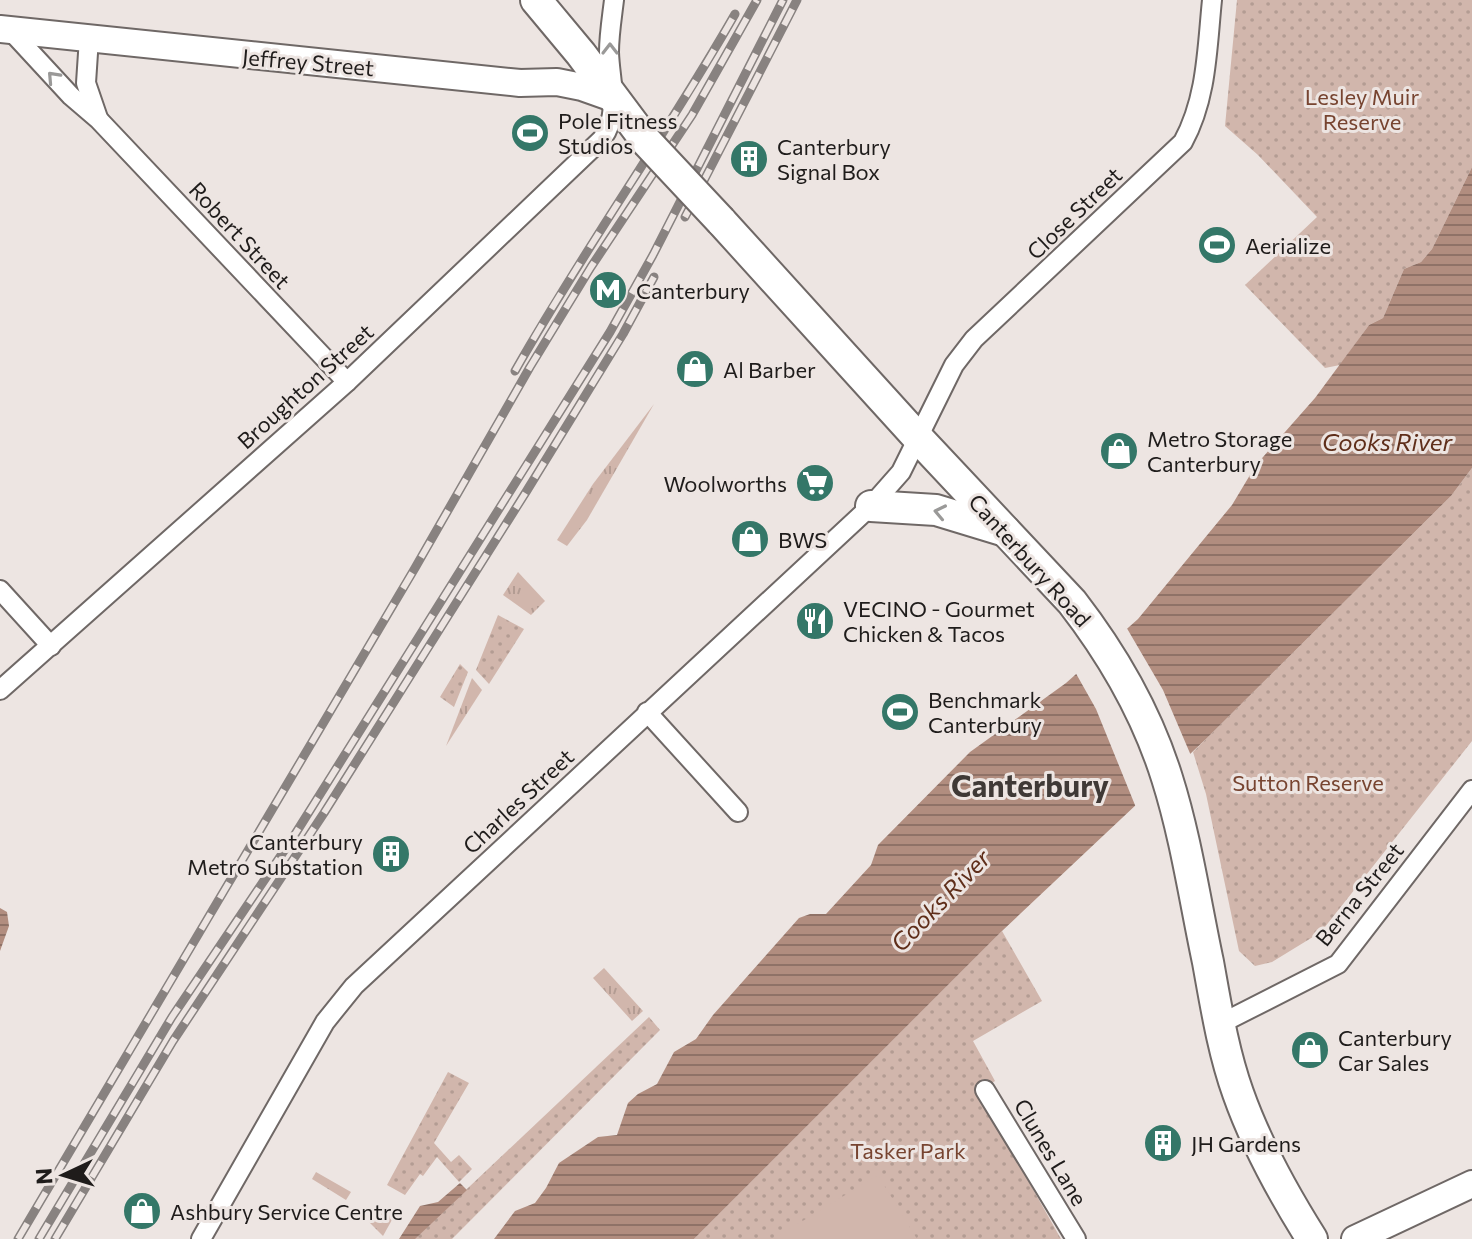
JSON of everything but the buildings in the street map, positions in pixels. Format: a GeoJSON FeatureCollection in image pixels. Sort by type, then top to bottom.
{"type":"FeatureCollection","features":[{"type":"Feature","properties":{"kind":"highway","name":"Canterbury Road"},"geometry":{"type":"LineString","coordinates":[[536,0],[646,141],[1092,627],[1137,703],[1166,776],[1220,1024],[1246,1116],[1312,1239]]}},
{"type":"Feature","properties":{"kind":"highway"},"geometry":{"type":"LineString","coordinates":[[871,506],[936,510],[1006,531]]}},
{"type":"Feature","properties":{"kind":"main road","name":"Jeffrey Street"},"geometry":{"type":"LineString","coordinates":[[5,30],[520,83],[557,82],[613,98]]}},
{"type":"Feature","properties":{"kind":"main road"},"geometry":{"type":"LineString","coordinates":[[1355,1239],[1472,1184]]}},
{"type":"Feature","properties":{"kind":"street","name":"Broughton Street"},"geometry":{"type":"LineString","coordinates":[[0,690],[347,382],[596,145],[612,125],[609,43],[614,0]]}},
{"type":"Feature","properties":{"kind":"street","name":"Close Street"},"geometry":{"type":"LineString","coordinates":[[919,439],[954,365],[974,339],[1183,142],[1196,117],[1203,88],[1212,0]]}},
{"type":"Feature","properties":{"kind":"street","name":"Robert Street"},"geometry":{"type":"LineString","coordinates":[[5,30],[99,120],[347,382]]}},
{"type":"Feature","properties":{"kind":"street","name":"Robert Street"},"geometry":{"type":"LineString","coordinates":[[89,38],[86,83],[99,120]]}},
{"type":"Feature","properties":{"kind":"street","name":"Charles Street"},"geometry":{"type":"LineString","coordinates":[[201,1239],[320,1032],[345,997],[871,506],[901,472],[919,439]]}},
{"type":"Feature","properties":{"kind":"street"},"geometry":{"type":"LineString","coordinates":[[0,590],[51,646]]}},
{"type":"Feature","properties":{"kind":"street"},"geometry":{"type":"LineString","coordinates":[[647,712],[738,812]]}},
{"type":"Feature","properties":{"kind":"street","name":"Berna Street"},"geometry":{"type":"LineString","coordinates":[[1220,1024],[1338,964],[1472,790]]}},
{"type":"Feature","properties":{"kind":"street","name":"Clunes Lane"},"geometry":{"type":"LineString","coordinates":[[985,1090],[1076,1239]]}},
{"type":"Feature","properties":{"kind":"green space","name":"Lesley Muir Reserve"},"geometry":{"type":"Polygon","coordinates":[[[1237,0],[1472,0],[1472,167],[1432,249],[1421,262],[1404,269],[1383,318],[1369,325],[1340,365],[1325,368],[1245,285],[1317,217],[1258,155],[1225,126],[1237,0]]]}},
{"type":"Feature","properties":{"kind":"green space"},"geometry":{"type":"Polygon","coordinates":[[[654,404],[587,520],[567,546],[557,540],[593,484],[654,404]]]}},
{"type":"Feature","properties":{"kind":"green space","name":"Sutton Reserve"},"geometry":{"type":"Polygon","coordinates":[[[1472,468],[1472,741],[1321,932],[1272,962],[1255,966],[1239,951],[1206,794],[1193,752],[1451,496],[1472,468]]]}},
{"type":"Feature","properties":{"kind":"green space"},"geometry":{"type":"Polygon","coordinates":[[[518,572],[545,601],[531,615],[503,595],[518,572]]]}},
{"type":"Feature","properties":{"kind":"green space"},"geometry":{"type":"Polygon","coordinates":[[[498,615],[524,629],[489,684],[476,670],[498,615]]]}},
{"type":"Feature","properties":{"kind":"green space"},"geometry":{"type":"Polygon","coordinates":[[[460,664],[468,672],[454,707],[440,697],[460,664]]]}},
{"type":"Feature","properties":{"kind":"green space"},"geometry":{"type":"Polygon","coordinates":[[[472,678],[482,690],[446,746],[472,678]]]}},
{"type":"Feature","properties":{"kind":"green space","name":"Tasker Park"},"geometry":{"type":"Polygon","coordinates":[[[1002,931],[1042,1001],[973,1041],[995,1081],[978,1092],[1061,1239],[694,1239],[1002,931]]]}},
{"type":"Feature","properties":{"kind":"green space"},"geometry":{"type":"Polygon","coordinates":[[[604,968],[643,1011],[632,1021],[593,978],[604,968]]]}},
{"type":"Feature","properties":{"kind":"green space"},"geometry":{"type":"Polygon","coordinates":[[[649,1017],[660,1030],[452,1239],[414,1239],[649,1017]]]}},
{"type":"Feature","properties":{"kind":"green space"},"geometry":{"type":"Polygon","coordinates":[[[448,1072],[469,1083],[434,1143],[451,1162],[459,1155],[472,1169],[459,1182],[437,1157],[405,1195],[387,1185],[448,1072]]]}},
{"type":"Feature","properties":{"kind":"green space"},"geometry":{"type":"Polygon","coordinates":[[[316,1172],[351,1192],[346,1200],[312,1179],[316,1172]]]}},
{"type":"Feature","properties":{"kind":"green space"},"geometry":{"type":"Polygon","coordinates":[[[878,1175],[917,1239],[773,1239],[878,1175]]]}},
{"type":"Feature","properties":{"kind":"green space"},"geometry":{"type":"Polygon","coordinates":[[[376,1206],[393,1218],[383,1236],[368,1221],[376,1206]]]}},
{"type":"Feature","properties":{"kind":"water","name":"Cooks River"},"geometry":{"type":"Polygon","coordinates":[[[1472,167],[1472,468],[1451,496],[1206,739],[1002,931],[694,1239],[494,1239],[515,1211],[535,1203],[559,1163],[598,1137],[617,1135],[628,1103],[657,1084],[674,1052],[696,1039],[713,1015],[799,918],[826,914],[871,865],[878,845],[970,752],[1066,683],[1138,619],[1232,505],[1256,465],[1315,398],[1369,325],[1383,318],[1404,269],[1421,262],[1432,249],[1472,167]]]}},
{"type":"Feature","properties":{"kind":"water"},"geometry":{"type":"Polygon","coordinates":[[[0,908],[7,912],[9,926],[0,951],[0,908]]]}},
{"type":"Feature","properties":{"kind":"water"},"geometry":{"type":"Polygon","coordinates":[[[460,1183],[467,1190],[415,1239],[399,1239],[420,1206],[438,1202],[460,1183]]]}},
{"type":"Feature","properties":{"kind":"pier"},"geometry":{"type":"Polygon","coordinates":[[[1125,625],[1163,690],[1192,758],[1137,810],[1096,709],[1074,670],[1125,625]]]}},
{"type":"Feature","properties":{"kind":"railway"},"geometry":{"type":"LineString","coordinates":[[18,1239],[415,568],[530,367],[591,267],[692,115],[757,0]]}},
{"type":"Feature","properties":{"kind":"railway"},"geometry":{"type":"LineString","coordinates":[[39,1239],[172,1017],[292,839],[610,332],[653,255],[783,0]]}},
{"type":"Feature","properties":{"kind":"railway"},"geometry":{"type":"LineString","coordinates":[[685,217],[797,0]]}},
{"type":"Feature","properties":{"kind":"railway"},"geometry":{"type":"LineString","coordinates":[[515,371],[735,14]]}},
{"type":"Feature","properties":{"kind":"railway"},"geometry":{"type":"LineString","coordinates":[[55,1239],[173,1041],[324,813],[526,492],[623,334],[654,277]]}},
{"type":"Feature","properties":{"kind":"place","name":"Pole Fitness Studios"},"geometry":{"type":"Point","coordinates":[530,133]}},
{"type":"Feature","properties":{"kind":"place","name":"Canterbury Signal Box"},"geometry":{"type":"Point","coordinates":[749,159]}},
{"type":"Feature","properties":{"kind":"place","name":"Aerialize"},"geometry":{"type":"Point","coordinates":[1217,245]}},
{"type":"Feature","properties":{"kind":"place","name":"Canterbury"},"geometry":{"type":"Point","coordinates":[608,290]}},
{"type":"Feature","properties":{"kind":"place","name":"Al Barber"},"geometry":{"type":"Point","coordinates":[695,369]}},
{"type":"Feature","properties":{"kind":"place","name":"Metro Storage Canterbury"},"geometry":{"type":"Point","coordinates":[1119,451]}},
{"type":"Feature","properties":{"kind":"place","name":"Woolworths"},"geometry":{"type":"Point","coordinates":[815,483]}},
{"type":"Feature","properties":{"kind":"place","name":"BWS"},"geometry":{"type":"Point","coordinates":[750,539]}},
{"type":"Feature","properties":{"kind":"place","name":"VECINO - Gourmet Chicken & Tacos"},"geometry":{"type":"Point","coordinates":[815,621]}},
{"type":"Feature","properties":{"kind":"place","name":"Benchmark Canterbury"},"geometry":{"type":"Point","coordinates":[900,712]}},
{"type":"Feature","properties":{"kind":"place","name":"Canterbury Metro Substation"},"geometry":{"type":"Point","coordinates":[391,854]}},
{"type":"Feature","properties":{"kind":"place","name":"Canterbury Car Sales"},"geometry":{"type":"Point","coordinates":[1310,1050]}},
{"type":"Feature","properties":{"kind":"place","name":"JH Gardens"},"geometry":{"type":"Point","coordinates":[1163,1143]}},
{"type":"Feature","properties":{"kind":"place","name":"Ashbury Service Centre"},"geometry":{"type":"Point","coordinates":[142,1211]}},
{"type":"Feature","properties":{"kind":"district","name":"Canterbury"},"geometry":{"type":"Point","coordinates":[1030,784]}}]}
